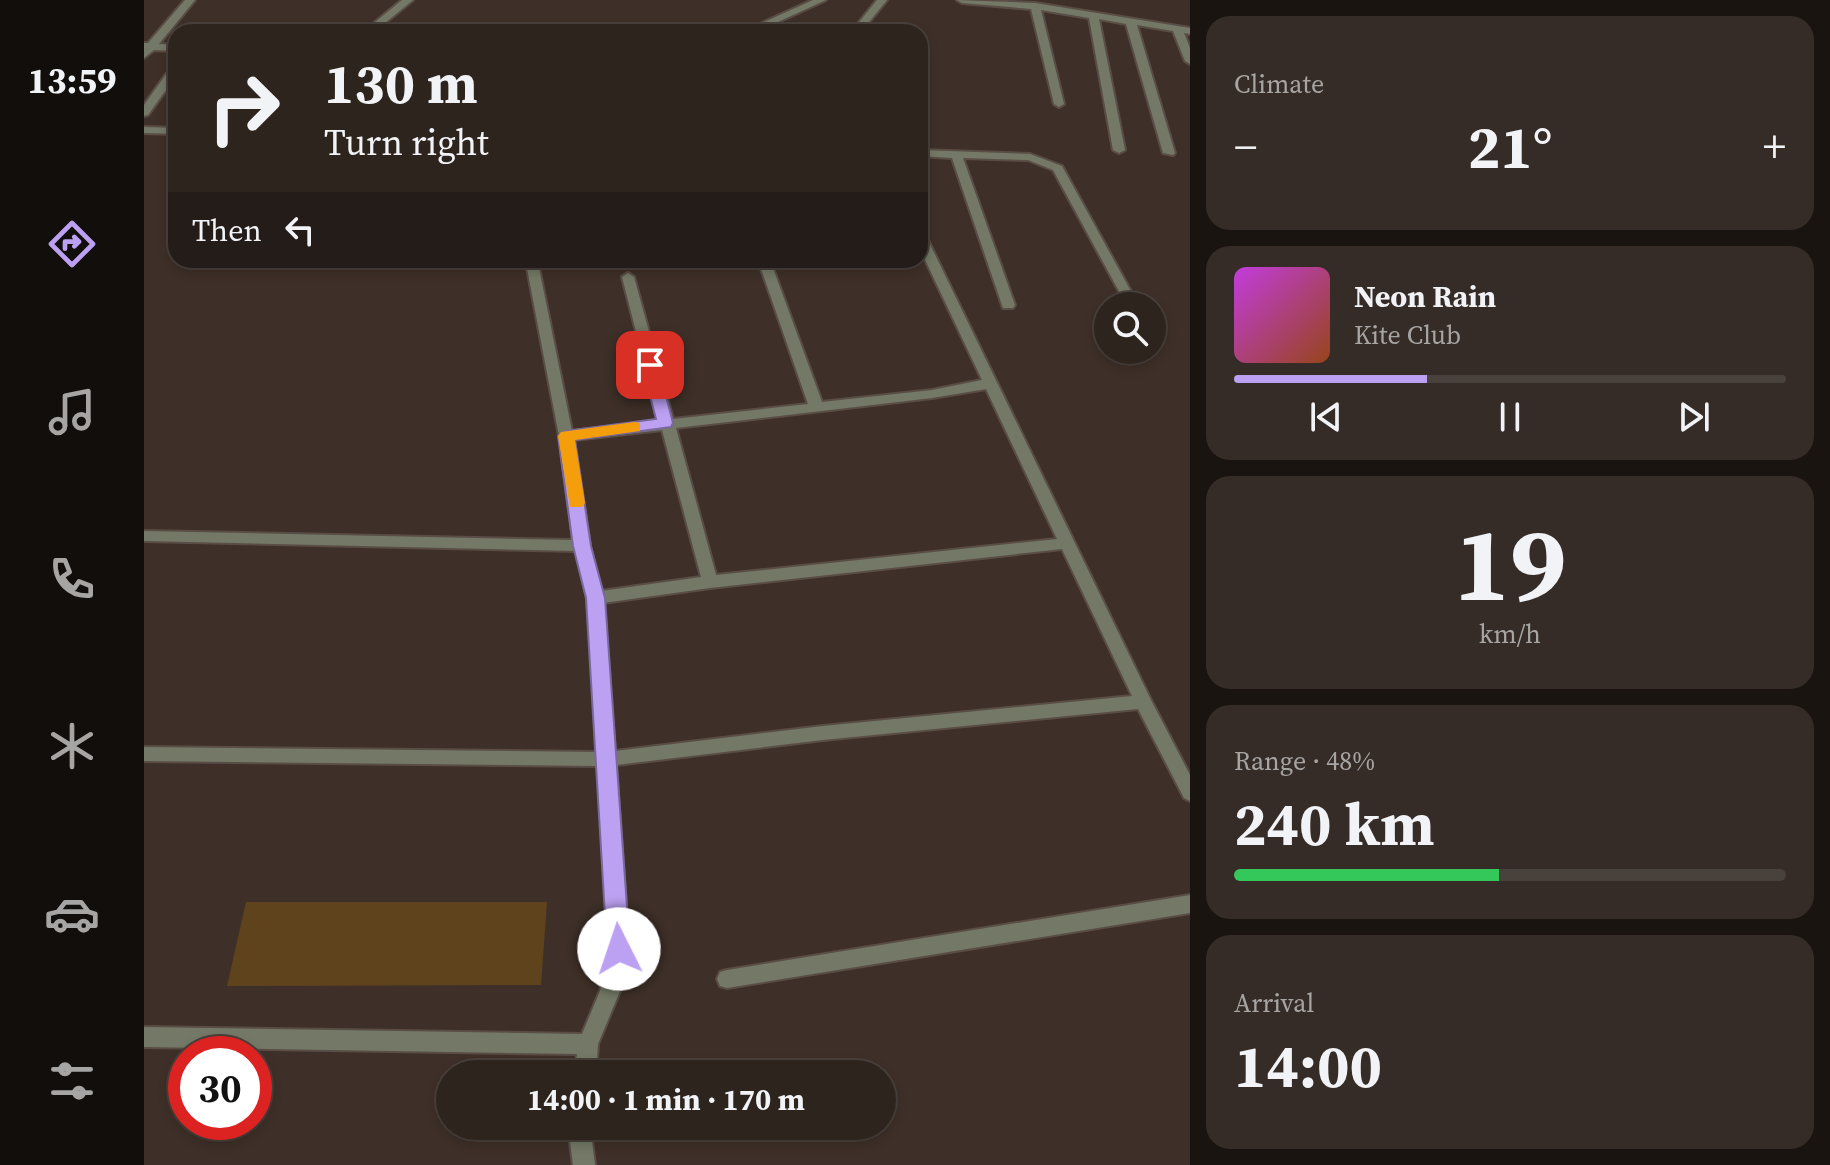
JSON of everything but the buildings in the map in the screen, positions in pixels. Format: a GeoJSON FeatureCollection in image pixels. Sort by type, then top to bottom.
{"type":"FeatureCollection","features":[{"type":"Feature","properties":{"kind":"street"},"geometry":{"type":"LineString","coordinates":[[169,24],[190,0]]}},
{"type":"Feature","properties":{"kind":"street"},"geometry":{"type":"LineString","coordinates":[[378,24],[408,0]]}},
{"type":"Feature","properties":{"kind":"street"},"geometry":{"type":"LineString","coordinates":[[766,24],[821,0]]}},
{"type":"Feature","properties":{"kind":"street"},"geometry":{"type":"LineString","coordinates":[[862,24],[882,0]]}},
{"type":"Feature","properties":{"kind":"street"},"geometry":{"type":"LineString","coordinates":[[962,0],[1093,14],[1112,13],[1130,20],[1190,31]]}},
{"type":"Feature","properties":{"kind":"street"},"geometry":{"type":"LineString","coordinates":[[1035,6],[1059,104]]}},
{"type":"Feature","properties":{"kind":"street"},"geometry":{"type":"LineString","coordinates":[[1093,14],[1119,150]]}},
{"type":"Feature","properties":{"kind":"street"},"geometry":{"type":"LineString","coordinates":[[1130,20],[1169,153]]}},
{"type":"Feature","properties":{"kind":"street"},"geometry":{"type":"LineString","coordinates":[[147,49],[168,25]]}},
{"type":"Feature","properties":{"kind":"street"},"geometry":{"type":"LineString","coordinates":[[1177,29],[1190,61]]}},
{"type":"Feature","properties":{"kind":"street"},"geometry":{"type":"LineString","coordinates":[[147,49],[168,48]]}},
{"type":"Feature","properties":{"kind":"street"},"geometry":{"type":"LineString","coordinates":[[144,113],[168,79]]}},
{"type":"Feature","properties":{"kind":"street"},"geometry":{"type":"LineString","coordinates":[[144,130],[168,131]]}},
{"type":"Feature","properties":{"kind":"street"},"geometry":{"type":"LineString","coordinates":[[928,153],[1030,157],[1058,168],[1125,292]]}},
{"type":"Feature","properties":{"kind":"street"},"geometry":{"type":"LineString","coordinates":[[956,153],[1008,305]]}},
{"type":"Feature","properties":{"kind":"street"},"geometry":{"type":"LineString","coordinates":[[928,252],[1143,702],[1190,793]]}},
{"type":"Feature","properties":{"kind":"street"},"geometry":{"type":"LineString","coordinates":[[533,268],[566,436],[582,546],[595,598],[607,759],[619,949],[610,991],[588,1044],[586,1060]]}},
{"type":"Feature","properties":{"kind":"street"},"geometry":{"type":"LineString","coordinates":[[767,268],[817,408]]}},
{"type":"Feature","properties":{"kind":"street"},"geometry":{"type":"LineString","coordinates":[[628,277],[710,582]]}},
{"type":"Feature","properties":{"kind":"street"},"geometry":{"type":"LineString","coordinates":[[566,436],[932,394],[992,383]]}},
{"type":"Feature","properties":{"kind":"street"},"geometry":{"type":"LineString","coordinates":[[144,536],[582,546]]}},
{"type":"Feature","properties":{"kind":"street"},"geometry":{"type":"LineString","coordinates":[[595,598],[710,582],[1067,543]]}},
{"type":"Feature","properties":{"kind":"street"},"geometry":{"type":"LineString","coordinates":[[144,754],[607,759],[823,733],[1143,702]]}},
{"type":"Feature","properties":{"kind":"street"},"geometry":{"type":"LineString","coordinates":[[727,979],[1190,904]]}},
{"type":"Feature","properties":{"kind":"street"},"geometry":{"type":"LineString","coordinates":[[144,1037],[588,1044]]}},
{"type":"Feature","properties":{"kind":"street"},"geometry":{"type":"LineString","coordinates":[[581,1140],[584,1165]]}},
{"type":"Feature","properties":{"kind":"slow traffic"},"geometry":{"type":"LineString","coordinates":[[576,503],[566,436],[634,427]]}},
{"type":"Feature","properties":{"kind":"route"},"geometry":{"type":"LineString","coordinates":[[619,949],[595,598],[582,546],[566,436],[665,423],[650,365]]}}]}
